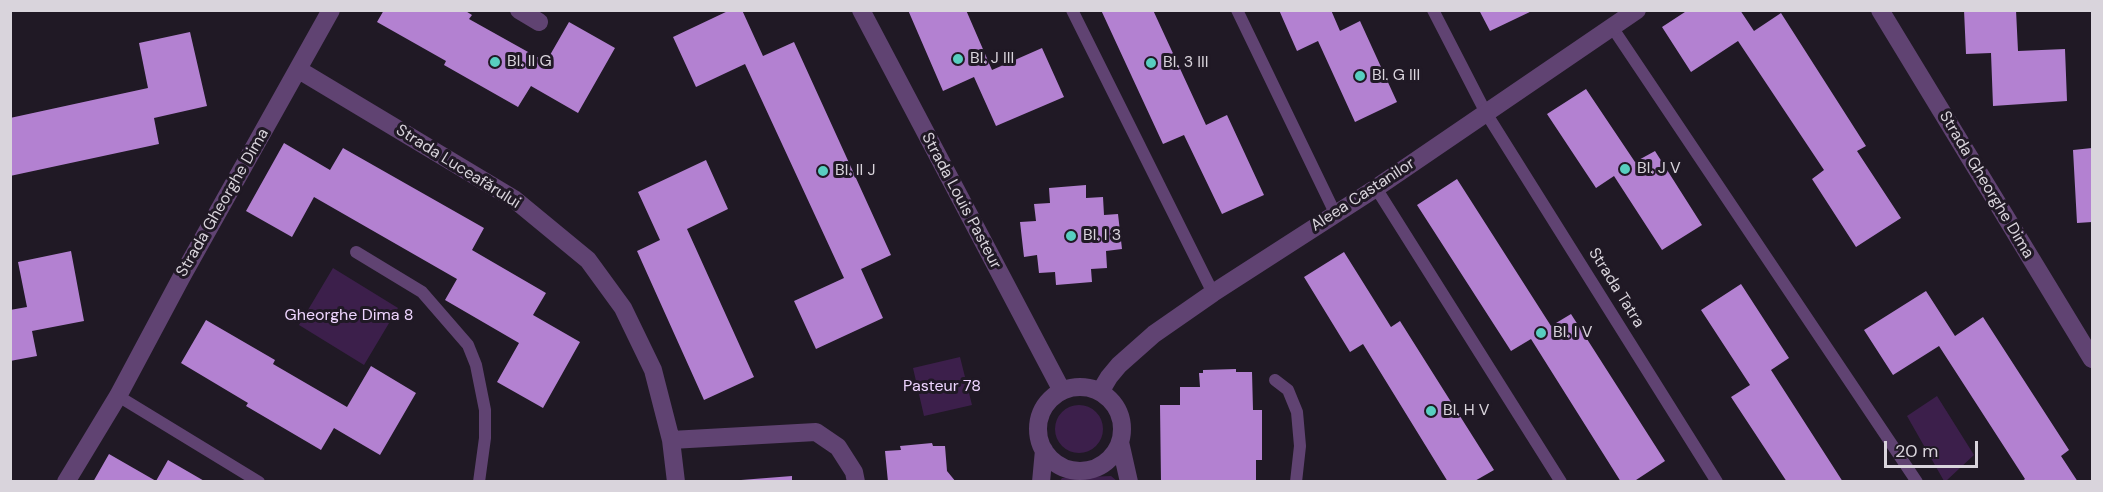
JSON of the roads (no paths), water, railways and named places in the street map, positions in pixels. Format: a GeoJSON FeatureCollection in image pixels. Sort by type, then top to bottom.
{"type":"FeatureCollection","features":[{"type":"Feature","properties":{"kind":"street","name":"Strada Gheorghe Dima"},"geometry":{"type":"LineString","coordinates":[[66,482],[118,396],[181,278],[331,10]]}},
{"type":"Feature","properties":{"kind":"street"},"geometry":{"type":"LineString","coordinates":[[519,10],[539,22]]}},
{"type":"Feature","properties":{"kind":"street","name":"Strada Louis Pasteur"},"geometry":{"type":"LineString","coordinates":[[861,10],[1062,391]]}},
{"type":"Feature","properties":{"kind":"street","name":"Aleea Castanilor"},"geometry":{"type":"LineString","coordinates":[[1101,392],[1109,377],[1130,354],[1154,334],[1213,293],[1376,188],[1637,10]]}},
{"type":"Feature","properties":{"kind":"street","name":"Strada Gheorghe Dima"},"geometry":{"type":"LineString","coordinates":[[1880,10],[2092,359]]}},
{"type":"Feature","properties":{"kind":"street","name":"Strada Luceafărului"},"geometry":{"type":"LineString","coordinates":[[299,70],[514,199],[588,260],[623,308],[653,370],[671,440],[676,482]]}},
{"type":"Feature","properties":{"kind":"street"},"geometry":{"type":"LineString","coordinates":[[1120,442],[1110,457],[1101,465],[1089,470],[1076,471],[1064,468],[1053,461],[1044,450],[1039,438],[1038,424],[1042,411],[1050,399],[1062,391],[1081,387],[1101,392],[1111,400],[1118,411],[1121,422],[1120,442],[1129,482]]}},
{"type":"Feature","properties":{"kind":"street"},"geometry":{"type":"LineString","coordinates":[[671,440],[816,432],[838,447],[854,472],[856,482]]}},
{"type":"Feature","properties":{"kind":"street"},"geometry":{"type":"LineString","coordinates":[[1041,482],[1044,450]]}},
{"type":"Feature","properties":{"kind":"lane"},"geometry":{"type":"LineString","coordinates":[[1072,10],[1213,293]]}},
{"type":"Feature","properties":{"kind":"lane"},"geometry":{"type":"LineString","coordinates":[[1237,10],[1335,213]]}},
{"type":"Feature","properties":{"kind":"lane","name":"Strada Tatra"},"geometry":{"type":"LineString","coordinates":[[1433,10],[1486,113],[1717,482]]}},
{"type":"Feature","properties":{"kind":"lane"},"geometry":{"type":"LineString","coordinates":[[1612,27],[1917,482]]}},
{"type":"Feature","properties":{"kind":"lane"},"geometry":{"type":"LineString","coordinates":[[1376,188],[1561,482]]}},
{"type":"Feature","properties":{"kind":"lane"},"geometry":{"type":"LineString","coordinates":[[356,252],[422,292],[468,345],[476,365],[485,410],[485,438],[479,482]]}},
{"type":"Feature","properties":{"kind":"lane"},"geometry":{"type":"LineString","coordinates":[[1275,380],[1288,390],[1297,412],[1300,446],[1296,482]]}},
{"type":"Feature","properties":{"kind":"lane"},"geometry":{"type":"LineString","coordinates":[[118,396],[259,482]]}},
{"type":"Feature","properties":{"kind":"place","name":"Bl. J III"},"geometry":{"type":"Point","coordinates":[958,59]}},
{"type":"Feature","properties":{"kind":"place","name":"Bl. II G"},"geometry":{"type":"Point","coordinates":[495,62]}},
{"type":"Feature","properties":{"kind":"place","name":"Bl. 3 III"},"geometry":{"type":"Point","coordinates":[1151,63]}},
{"type":"Feature","properties":{"kind":"place","name":"Bl. G III"},"geometry":{"type":"Point","coordinates":[1360,76]}},
{"type":"Feature","properties":{"kind":"place","name":"Bl. J V"},"geometry":{"type":"Point","coordinates":[1625,169]}},
{"type":"Feature","properties":{"kind":"place","name":"Bl. II J"},"geometry":{"type":"Point","coordinates":[823,171]}},
{"type":"Feature","properties":{"kind":"place","name":"Bl. I 3"},"geometry":{"type":"Point","coordinates":[1071,236]}},
{"type":"Feature","properties":{"kind":"place","name":"Bl. I V"},"geometry":{"type":"Point","coordinates":[1541,333]}},
{"type":"Feature","properties":{"kind":"place","name":"Bl. H V"},"geometry":{"type":"Point","coordinates":[1431,411]}},
{"type":"Feature","properties":{"kind":"park label","name":"Gheorghe Dima 8"},"geometry":{"type":"Point","coordinates":[349,316]}},
{"type":"Feature","properties":{"kind":"park label","name":"Pasteur 78"},"geometry":{"type":"Point","coordinates":[942,387]}}]}
